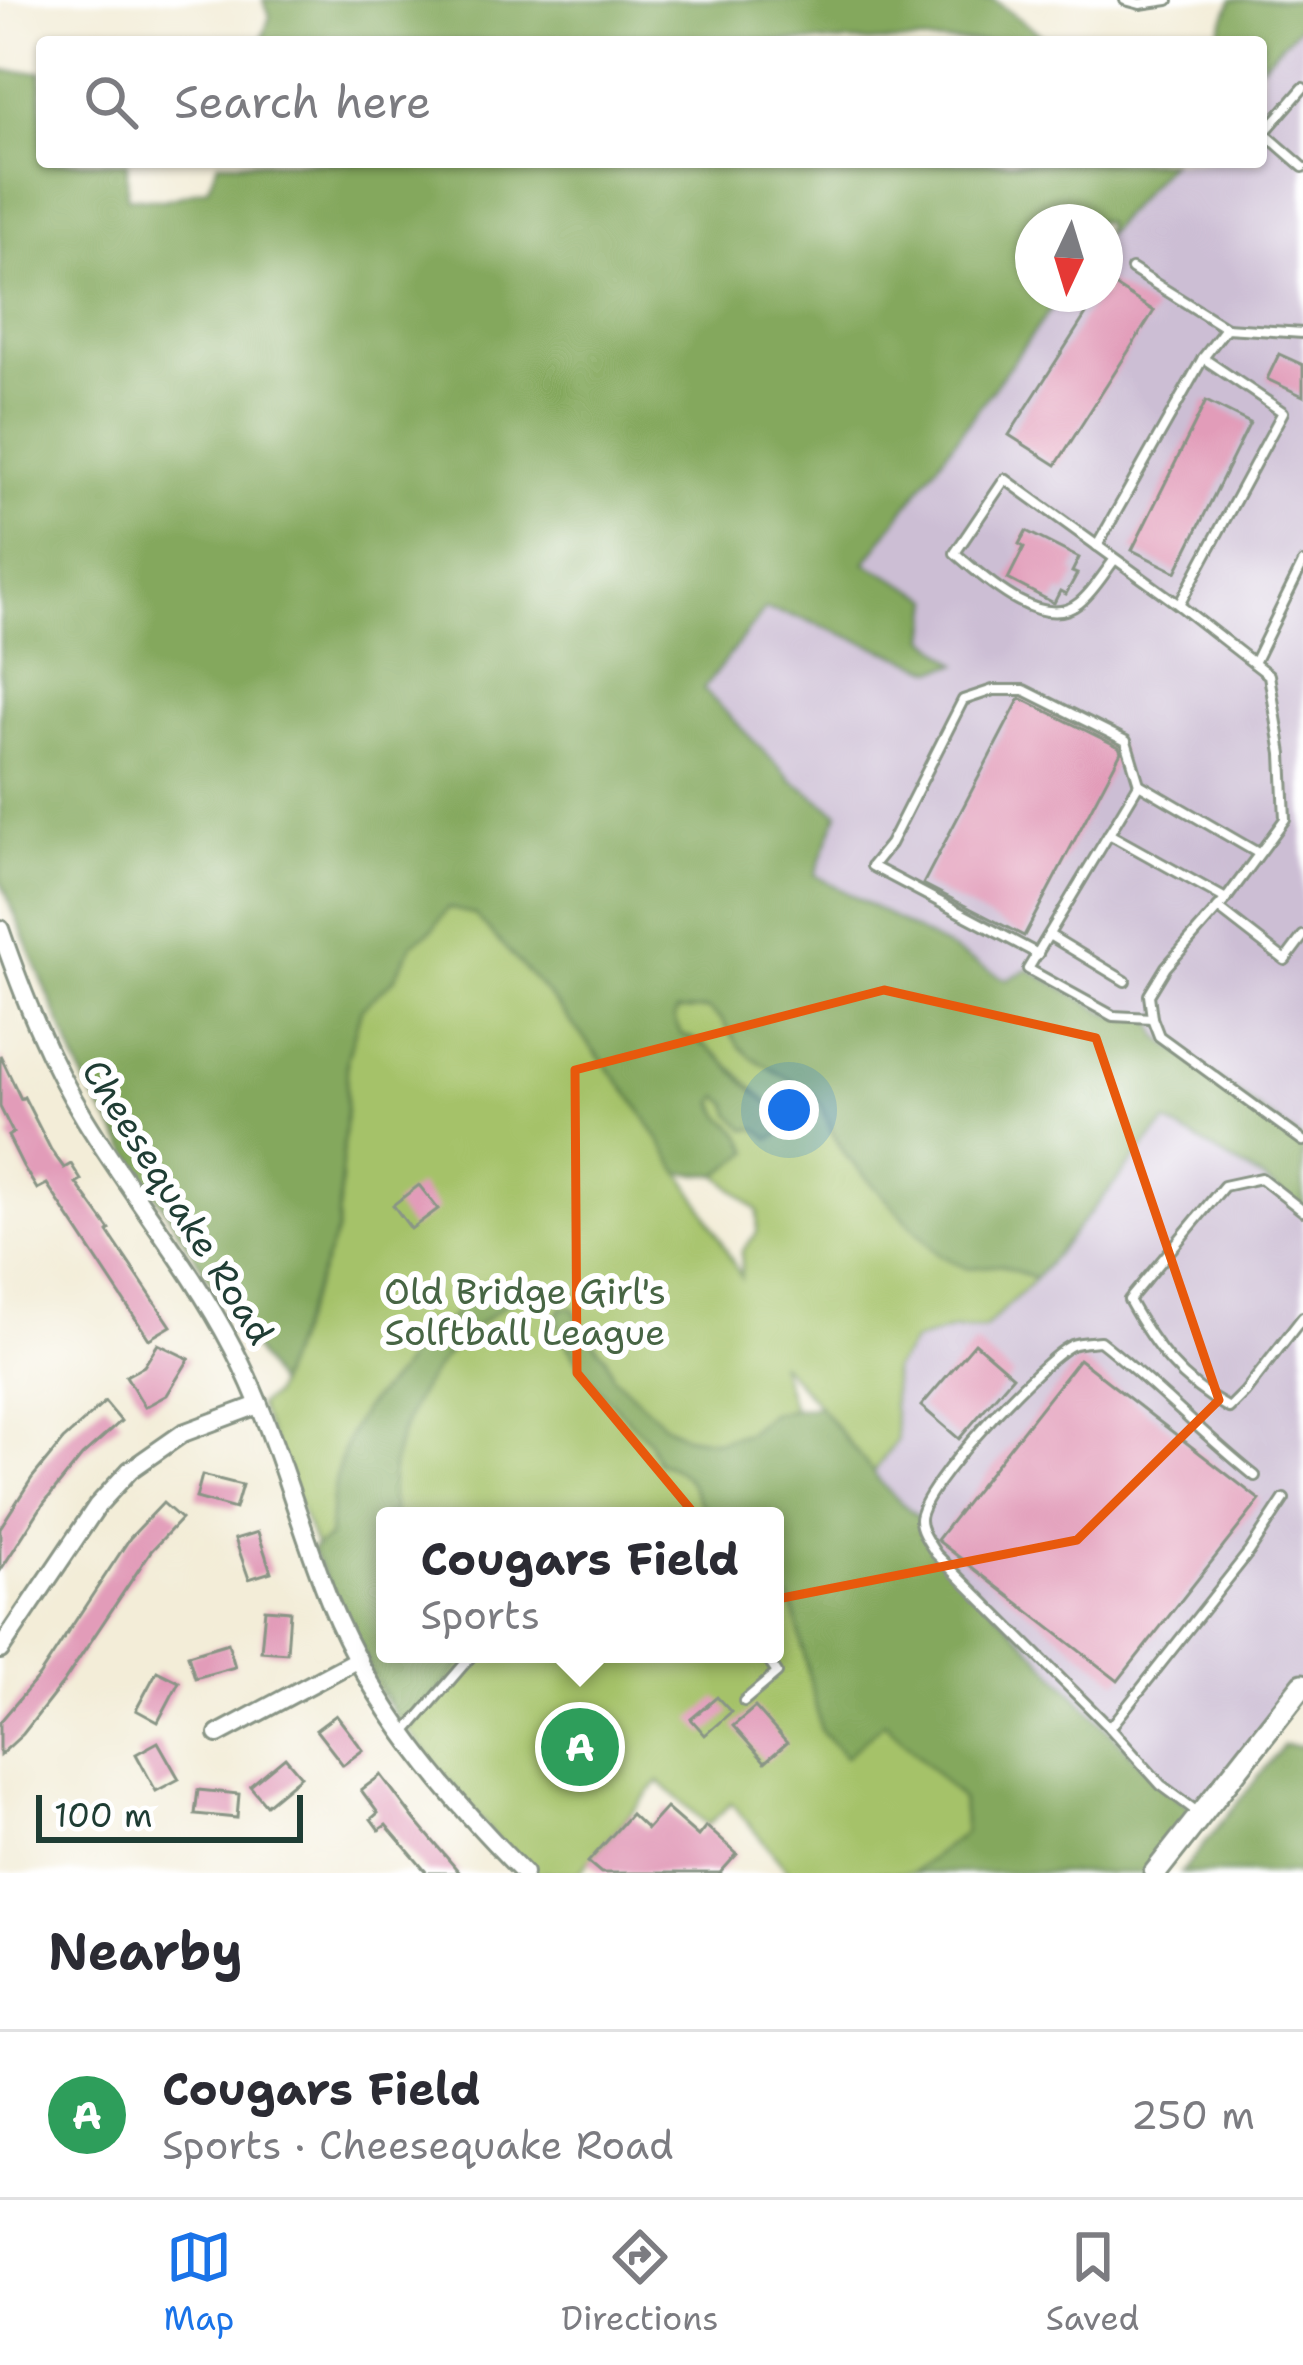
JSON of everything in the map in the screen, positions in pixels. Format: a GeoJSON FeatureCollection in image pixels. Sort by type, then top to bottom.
{"type":"FeatureCollection","features":[{"type":"Feature","properties":{"kind":"street","name":"Cheesequake Road"},"geometry":{"type":"LineString","coordinates":[[0,929],[28,1009],[56,1068],[96,1138],[230,1343],[258,1405],[331,1604],[358,1659],[404,1734],[460,1807],[524,1873]]}},
{"type":"Feature","properties":{"kind":"street"},"geometry":{"type":"LineString","coordinates":[[0,1650],[97,1506],[130,1469],[183,1433],[258,1405]]}},
{"type":"Feature","properties":{"kind":"street"},"geometry":{"type":"LineString","coordinates":[[218,1734],[358,1659]]}},
{"type":"Feature","properties":{"kind":"street"},"geometry":{"type":"LineString","coordinates":[[1155,1873],[1303,1685]]}},
{"type":"Feature","properties":{"kind":"lane"},"geometry":{"type":"LineString","coordinates":[[1125,0],[1141,4],[1168,0]]}},
{"type":"Feature","properties":{"kind":"lane"},"geometry":{"type":"LineString","coordinates":[[1267,130],[1303,88]]}},
{"type":"Feature","properties":{"kind":"lane"},"geometry":{"type":"LineString","coordinates":[[1267,136],[1303,167]]}},
{"type":"Feature","properties":{"kind":"lane"},"geometry":{"type":"LineString","coordinates":[[1132,269],[1226,328],[1303,333]]}},
{"type":"Feature","properties":{"kind":"lane"},"geometry":{"type":"LineString","coordinates":[[1097,546],[1203,358],[1226,328]]}},
{"type":"Feature","properties":{"kind":"lane"},"geometry":{"type":"LineString","coordinates":[[1179,605],[1283,412],[1203,358]]}},
{"type":"Feature","properties":{"kind":"lane"},"geometry":{"type":"LineString","coordinates":[[1115,559],[1081,602],[1066,611],[1020,602],[955,553],[1005,479],[1179,605],[1269,675],[1282,754],[1285,819],[1226,899],[1166,967],[1149,995],[1159,1036],[1303,1141]]}},
{"type":"Feature","properties":{"kind":"lane"},"geometry":{"type":"LineString","coordinates":[[1254,663],[1303,562]]}},
{"type":"Feature","properties":{"kind":"lane"},"geometry":{"type":"LineString","coordinates":[[1037,954],[872,866],[890,844],[963,700],[993,690],[1024,689],[1126,741],[1133,755],[1139,784],[1048,935],[1037,954],[1028,969],[1113,1016],[1152,1018]]}},
{"type":"Feature","properties":{"kind":"lane"},"geometry":{"type":"LineString","coordinates":[[1139,784],[1258,854]]}},
{"type":"Feature","properties":{"kind":"lane"},"geometry":{"type":"LineString","coordinates":[[1109,834],[1226,899]]}},
{"type":"Feature","properties":{"kind":"lane"},"geometry":{"type":"LineString","coordinates":[[1218,908],[1285,960],[1303,936]]}},
{"type":"Feature","properties":{"kind":"lane"},"geometry":{"type":"LineString","coordinates":[[1048,935],[1126,981]]}},
{"type":"Feature","properties":{"kind":"lane"},"geometry":{"type":"LineString","coordinates":[[1303,1211],[1261,1178],[1224,1186],[1129,1300],[1157,1348],[1198,1391],[1229,1408],[1303,1317]]}},
{"type":"Feature","properties":{"kind":"lane"},"geometry":{"type":"LineString","coordinates":[[1201,1815],[1161,1785],[936,1554],[920,1519],[926,1500],[1024,1382],[1073,1344],[1100,1342],[1255,1476]]}},
{"type":"Feature","properties":{"kind":"lane"},"geometry":{"type":"LineString","coordinates":[[1110,1728],[1249,1552],[1284,1499]]}},
{"type":"Feature","properties":{"kind":"lane"},"geometry":{"type":"LineString","coordinates":[[404,1734],[465,1663]]}},
{"type":"Feature","properties":{"kind":"lane"},"geometry":{"type":"LineString","coordinates":[[744,1701],[777,1672],[770,1663]]}},
{"type":"Feature","properties":{"kind":"highlighted area"},"geometry":{"type":"Polygon","coordinates":[[[884,990],[1096,1038],[1219,1400],[1077,1540],[767,1601],[577,1373],[575,1070],[884,990]]]}},
{"type":"Feature","properties":{"kind":"shaded area"},"geometry":{"type":"Polygon","coordinates":[[[1303,22],[1303,1685],[1201,1815],[1161,1785],[936,1554],[920,1519],[873,1473],[897,1440],[893,1369],[914,1341],[953,1329],[984,1328],[1035,1279],[1166,1122],[1007,980],[815,875],[837,813],[792,780],[703,689],[765,609],[956,662],[926,638],[931,598],[865,563],[1049,312],[1123,312],[1123,215],[1165,168],[1267,168],[1267,56],[1303,22]]]}},
{"type":"Feature","properties":{"kind":"green space"},"geometry":{"type":"Polygon","coordinates":[[[263,0],[994,0],[1043,36],[263,36],[270,16],[263,0]]]}},
{"type":"Feature","properties":{"kind":"green space"},"geometry":{"type":"Polygon","coordinates":[[[1232,0],[1303,0],[1303,23],[1267,59],[1267,36],[1217,36],[1232,0]]]}},
{"type":"Feature","properties":{"kind":"green space"},"geometry":{"type":"Polygon","coordinates":[[[0,71],[36,72],[36,168],[127,168],[127,197],[164,200],[208,188],[216,168],[1165,168],[1123,215],[1123,204],[1015,204],[1015,312],[1049,312],[865,563],[932,599],[927,638],[958,664],[935,670],[804,619],[765,609],[703,689],[792,780],[838,813],[815,875],[1007,980],[1028,969],[1113,1016],[1152,1018],[1159,1037],[1303,1141],[1303,1211],[1261,1178],[1166,1122],[1035,1279],[1002,1265],[966,1268],[938,1254],[847,1157],[812,1093],[751,1057],[708,1009],[677,1011],[674,1019],[681,1034],[711,1050],[787,1122],[784,1132],[770,1139],[758,1129],[746,1129],[719,1096],[715,1102],[720,1113],[750,1152],[718,1175],[680,1173],[634,1100],[552,999],[474,914],[448,908],[433,929],[412,944],[394,979],[361,1009],[347,1059],[337,1231],[276,1385],[86,1085],[0,879],[0,71]]]}},
{"type":"Feature","properties":{"kind":"green space","name":"Old Bridge Girl's Solftball League"},"geometry":{"type":"Polygon","coordinates":[[[448,908],[474,914],[552,999],[634,1100],[741,1277],[742,1251],[757,1233],[758,1211],[718,1175],[750,1151],[739,1132],[724,1123],[715,1101],[719,1095],[729,1104],[779,1111],[721,1058],[681,1034],[673,1019],[677,1010],[708,1009],[751,1057],[812,1093],[847,1157],[966,1268],[1002,1265],[1035,1279],[984,1329],[953,1329],[914,1341],[893,1369],[897,1440],[873,1473],[779,1362],[792,1406],[802,1414],[748,1507],[376,1507],[376,1663],[784,1663],[784,1589],[795,1614],[821,1730],[884,1721],[962,1799],[965,1832],[918,1873],[790,1873],[731,1803],[708,1825],[659,1781],[579,1873],[524,1873],[372,1685],[258,1405],[272,1396],[337,1231],[347,1059],[361,1009],[394,979],[412,944],[433,929],[448,908]]]}},
{"type":"Feature","properties":{"kind":"green space"},"geometry":{"type":"Polygon","coordinates":[[[489,1282],[509,1302],[469,1332],[432,1374],[398,1443],[393,1507],[376,1507],[376,1663],[462,1663],[404,1734],[311,1550],[329,1538],[341,1457],[362,1412],[399,1371],[426,1322],[444,1327],[470,1294],[489,1282]]]}},
{"type":"Feature","properties":{"kind":"green space"},"geometry":{"type":"Polygon","coordinates":[[[572,1307],[606,1357],[613,1376],[663,1423],[684,1436],[718,1441],[747,1433],[771,1413],[819,1406],[888,1491],[920,1519],[926,1538],[1161,1785],[1201,1815],[1155,1873],[912,1873],[965,1832],[962,1799],[884,1722],[845,1757],[821,1730],[795,1614],[784,1589],[784,1507],[702,1507],[687,1479],[658,1463],[648,1439],[587,1377],[560,1332],[556,1318],[561,1308],[572,1307]]]}},
{"type":"Feature","properties":{"kind":"green space"},"geometry":{"type":"Polygon","coordinates":[[[1284,1745],[1303,1746],[1303,1873],[1181,1873],[1284,1745]]]}},
{"type":"Feature","properties":{"kind":"building"},"geometry":{"type":"Polygon","coordinates":[[[1123,291],[1154,311],[1056,465],[1009,435],[1088,312],[1123,312],[1123,291]]]}},
{"type":"Feature","properties":{"kind":"building"},"geometry":{"type":"Polygon","coordinates":[[[1279,354],[1303,365],[1303,396],[1267,379],[1279,354]]]}},
{"type":"Feature","properties":{"kind":"building"},"geometry":{"type":"Polygon","coordinates":[[[1206,401],[1250,423],[1176,572],[1132,550],[1206,401]]]}},
{"type":"Feature","properties":{"kind":"building"},"geometry":{"type":"Polygon","coordinates":[[[1026,531],[1079,558],[1066,594],[1060,591],[1054,603],[1008,579],[1024,547],[1019,544],[1026,531]]]}},
{"type":"Feature","properties":{"kind":"building"},"geometry":{"type":"Polygon","coordinates":[[[1020,698],[1121,752],[1024,936],[923,884],[1020,698]]]}},
{"type":"Feature","properties":{"kind":"building"},"geometry":{"type":"Polygon","coordinates":[[[0,1055],[51,1150],[64,1168],[71,1164],[81,1180],[76,1183],[171,1326],[149,1339],[47,1184],[37,1189],[23,1166],[0,1107],[0,1055]]]}},
{"type":"Feature","properties":{"kind":"building"},"geometry":{"type":"Polygon","coordinates":[[[419,1185],[438,1209],[411,1229],[393,1205],[419,1185]]]}},
{"type":"Feature","properties":{"kind":"building"},"geometry":{"type":"Polygon","coordinates":[[[975,1343],[1013,1376],[959,1439],[921,1406],[975,1343]]]}},
{"type":"Feature","properties":{"kind":"building"},"geometry":{"type":"Polygon","coordinates":[[[158,1344],[189,1359],[167,1395],[145,1407],[126,1376],[144,1366],[158,1344]]]}},
{"type":"Feature","properties":{"kind":"building"},"geometry":{"type":"Polygon","coordinates":[[[1079,1359],[1260,1500],[1118,1681],[937,1540],[1079,1359]]]}},
{"type":"Feature","properties":{"kind":"building"},"geometry":{"type":"Polygon","coordinates":[[[105,1402],[121,1421],[82,1456],[44,1503],[0,1571],[0,1528],[63,1440],[105,1402]]]}},
{"type":"Feature","properties":{"kind":"building"},"geometry":{"type":"Polygon","coordinates":[[[202,1475],[242,1485],[235,1509],[196,1498],[202,1475]]]}},
{"type":"Feature","properties":{"kind":"building"},"geometry":{"type":"Polygon","coordinates":[[[163,1503],[181,1519],[151,1551],[63,1683],[0,1755],[0,1722],[39,1676],[130,1538],[163,1503]]]}},
{"type":"Feature","properties":{"kind":"building"},"geometry":{"type":"Polygon","coordinates":[[[258,1532],[271,1572],[249,1579],[235,1539],[258,1532]]]}},
{"type":"Feature","properties":{"kind":"building"},"geometry":{"type":"Polygon","coordinates":[[[265,1609],[290,1611],[287,1653],[261,1651],[265,1609]]]}},
{"type":"Feature","properties":{"kind":"building"},"geometry":{"type":"Polygon","coordinates":[[[228,1643],[235,1667],[195,1678],[188,1655],[228,1643]]]}},
{"type":"Feature","properties":{"kind":"building"},"geometry":{"type":"Polygon","coordinates":[[[157,1671],[179,1682],[158,1722],[136,1710],[157,1671]]]}},
{"type":"Feature","properties":{"kind":"building"},"geometry":{"type":"Polygon","coordinates":[[[717,1697],[731,1712],[705,1735],[691,1719],[717,1697]]]}},
{"type":"Feature","properties":{"kind":"building"},"geometry":{"type":"Polygon","coordinates":[[[755,1707],[787,1743],[765,1762],[733,1726],[755,1707]]]}},
{"type":"Feature","properties":{"kind":"building"},"geometry":{"type":"Polygon","coordinates":[[[336,1715],[363,1750],[343,1765],[316,1730],[336,1715]]]}},
{"type":"Feature","properties":{"kind":"building"},"geometry":{"type":"Polygon","coordinates":[[[158,1742],[179,1779],[156,1791],[136,1754],[158,1742]]]}},
{"type":"Feature","properties":{"kind":"building"},"geometry":{"type":"Polygon","coordinates":[[[285,1757],[301,1776],[266,1805],[250,1786],[285,1757]]]}},
{"type":"Feature","properties":{"kind":"building"},"geometry":{"type":"Polygon","coordinates":[[[381,1775],[460,1873],[427,1873],[386,1825],[379,1830],[371,1819],[378,1813],[361,1790],[381,1775]]]}},
{"type":"Feature","properties":{"kind":"building"},"geometry":{"type":"Polygon","coordinates":[[[198,1790],[239,1794],[237,1818],[195,1814],[198,1790]]]}},
{"type":"Feature","properties":{"kind":"building"},"geometry":{"type":"Polygon","coordinates":[[[666,1808],[698,1836],[706,1826],[737,1854],[720,1873],[601,1873],[588,1862],[631,1814],[647,1829],[666,1808]]]}},
{"type":"Feature","properties":{"kind":"place","name":"Cougars Field"},"geometry":{"type":"Point","coordinates":[580,1747]}}]}
